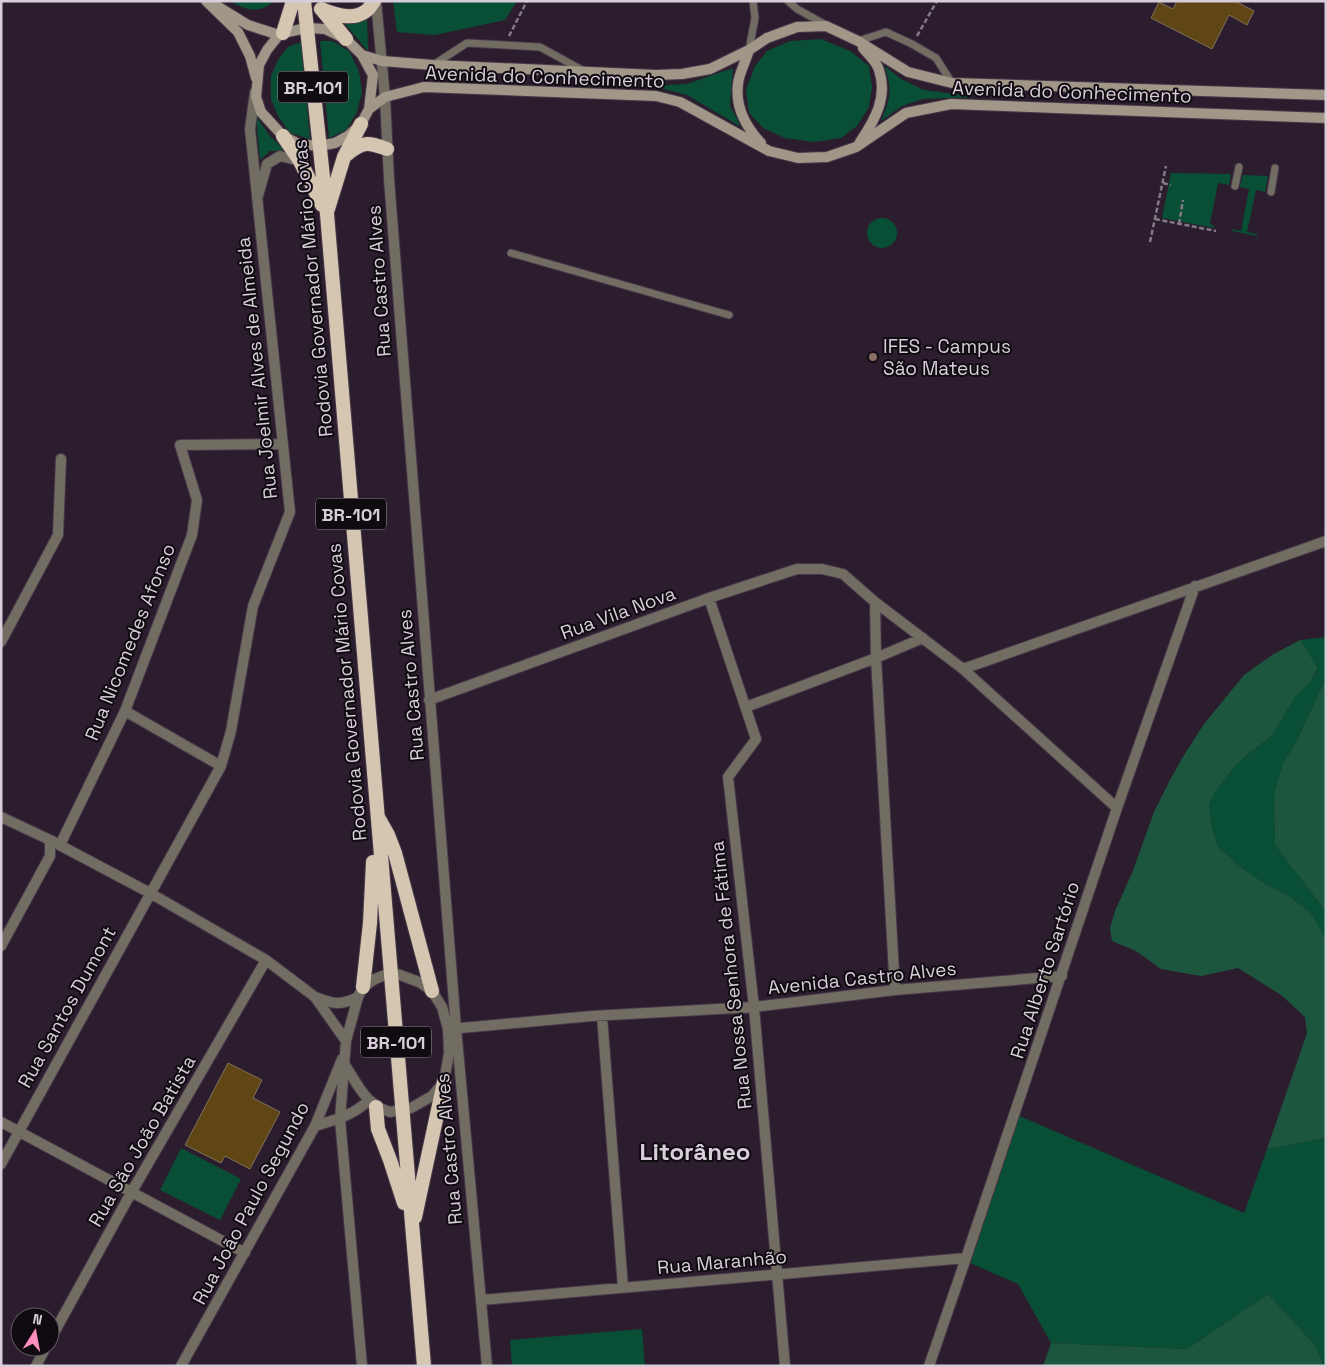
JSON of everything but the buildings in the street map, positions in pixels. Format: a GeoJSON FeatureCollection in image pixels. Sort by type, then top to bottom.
{"type":"FeatureCollection","features":[{"type":"Feature","properties":{"kind":"highway"},"geometry":{"type":"LineString","coordinates":[[281,34],[293,1]]}},
{"type":"Feature","properties":{"kind":"highway","name":"Rodovia Governador Mário Covas"},"geometry":{"type":"LineString","coordinates":[[304,1],[327,214],[376,814],[424,1366]]}},
{"type":"Feature","properties":{"kind":"highway"},"geometry":{"type":"LineString","coordinates":[[319,5],[333,14],[351,16],[366,11],[375,1]]}},
{"type":"Feature","properties":{"kind":"highway"},"geometry":{"type":"LineString","coordinates":[[319,5],[346,39]]}},
{"type":"Feature","properties":{"kind":"highway"},"geometry":{"type":"LineString","coordinates":[[327,214],[344,157],[361,124]]}},
{"type":"Feature","properties":{"kind":"highway"},"geometry":{"type":"LineString","coordinates":[[283,136],[300,161],[327,214]]}},
{"type":"Feature","properties":{"kind":"highway"},"geometry":{"type":"LineString","coordinates":[[344,157],[357,145],[370,142],[388,149]]}},
{"type":"Feature","properties":{"kind":"highway"},"geometry":{"type":"LineString","coordinates":[[376,814],[388,835],[395,854],[432,991]]}},
{"type":"Feature","properties":{"kind":"highway"},"geometry":{"type":"LineString","coordinates":[[361,992],[370,924],[376,814]]}},
{"type":"Feature","properties":{"kind":"highway"},"geometry":{"type":"LineString","coordinates":[[412,1230],[444,1082]]}},
{"type":"Feature","properties":{"kind":"highway"},"geometry":{"type":"LineString","coordinates":[[372,1104],[378,1129],[412,1230]]}},
{"type":"Feature","properties":{"kind":"main road"},"geometry":{"type":"LineString","coordinates":[[207,1],[248,25],[281,34],[307,28],[324,29],[346,39],[362,55],[373,75],[369,109],[361,124],[348,136],[335,143],[319,146],[299,144],[283,136],[261,112],[256,97],[260,65],[268,50],[281,34]]}},
{"type":"Feature","properties":{"kind":"main road"},"geometry":{"type":"LineString","coordinates":[[207,1],[238,32],[250,56],[257,82]]}},
{"type":"Feature","properties":{"kind":"main road","name":"Avenida do Conhecimento"},"geometry":{"type":"LineString","coordinates":[[362,55],[382,61],[433,65],[656,75],[682,74],[710,69],[749,50],[767,38],[797,27],[826,26],[858,41],[908,72],[952,83],[1326,95]]}},
{"type":"Feature","properties":{"kind":"main road"},"geometry":{"type":"LineString","coordinates":[[856,147],[872,124],[882,99],[879,68],[858,41]]}},
{"type":"Feature","properties":{"kind":"main road"},"geometry":{"type":"LineString","coordinates":[[749,50],[738,83],[739,108],[750,131],[769,152]]}},
{"type":"Feature","properties":{"kind":"main road","name":"Avenida do Conhecimento"},"geometry":{"type":"LineString","coordinates":[[369,109],[385,97],[424,87],[656,96],[680,102],[769,152],[798,158],[827,158],[856,147],[906,113],[952,104],[1326,118]]}},
{"type":"Feature","properties":{"kind":"street","name":"Rua Castro Alves"},"geometry":{"type":"LineString","coordinates":[[375,1],[385,97],[452,1029],[487,1366]]}},
{"type":"Feature","properties":{"kind":"street","name":"Rua Joelmir Alves de Almeida"},"geometry":{"type":"LineString","coordinates":[[150,893],[221,766],[231,730],[253,606],[290,512],[256,202],[250,129],[257,82]]}},
{"type":"Feature","properties":{"kind":"street","name":"Rua Joelmir Alves de Almeida"},"geometry":{"type":"LineString","coordinates":[[256,202],[267,164],[280,156],[300,161]]}},
{"type":"Feature","properties":{"kind":"street","name":"Rua Nicomedes Afonso"},"geometry":{"type":"LineString","coordinates":[[60,845],[125,711],[192,535],[196,500],[180,445],[282,444]]}},
{"type":"Feature","properties":{"kind":"street"},"geometry":{"type":"LineString","coordinates":[[1,642],[58,535],[61,459]]}},
{"type":"Feature","properties":{"kind":"street"},"geometry":{"type":"LineString","coordinates":[[963,669],[1195,586],[1326,542]]}},
{"type":"Feature","properties":{"kind":"street","name":"Rua Vila Nova"},"geometry":{"type":"LineString","coordinates":[[429,700],[710,598],[797,569],[822,568],[843,574],[875,602]]}},
{"type":"Feature","properties":{"kind":"street","name":"Rua Alberto Sartório"},"geometry":{"type":"LineString","coordinates":[[929,1366],[1062,976],[1117,808],[1195,586]]}},
{"type":"Feature","properties":{"kind":"street","name":"Rua Nossa Senhora de Fátima"},"geometry":{"type":"LineString","coordinates":[[710,598],[756,739],[728,777],[754,1007],[786,1366]]}},
{"type":"Feature","properties":{"kind":"street"},"geometry":{"type":"LineString","coordinates":[[875,602],[963,669],[1117,808]]}},
{"type":"Feature","properties":{"kind":"street"},"geometry":{"type":"LineString","coordinates":[[875,602],[876,658],[895,990]]}},
{"type":"Feature","properties":{"kind":"street"},"geometry":{"type":"LineString","coordinates":[[746,707],[876,658],[923,638]]}},
{"type":"Feature","properties":{"kind":"street"},"geometry":{"type":"LineString","coordinates":[[125,711],[221,766]]}},
{"type":"Feature","properties":{"kind":"street"},"geometry":{"type":"LineString","coordinates":[[1,817],[60,845],[150,893],[266,960],[315,998],[346,1041]]}},
{"type":"Feature","properties":{"kind":"street"},"geometry":{"type":"LineString","coordinates":[[1,946],[50,856],[50,840]]}},
{"type":"Feature","properties":{"kind":"street","name":"Rua Santos Dumont"},"geometry":{"type":"LineString","coordinates":[[1,1164],[150,893]]}},
{"type":"Feature","properties":{"kind":"street","name":"Rua São João Batista"},"geometry":{"type":"LineString","coordinates":[[60,1322],[131,1193],[266,960]]}},
{"type":"Feature","properties":{"kind":"street"},"geometry":{"type":"LineString","coordinates":[[315,998],[340,1004],[361,992],[375,979],[390,973],[400,975],[419,982],[432,991],[452,1029],[444,1082],[432,1096],[402,1111],[390,1112],[372,1104],[363,1094],[345,1064]]}},
{"type":"Feature","properties":{"kind":"street","name":"Avenida Castro Alves"},"geometry":{"type":"LineString","coordinates":[[452,1029],[602,1016],[754,1007],[895,990],[1062,976]]}},
{"type":"Feature","properties":{"kind":"street"},"geometry":{"type":"LineString","coordinates":[[361,992],[346,1041],[340,1119],[362,1366]]}},
{"type":"Feature","properties":{"kind":"street"},"geometry":{"type":"LineString","coordinates":[[602,1016],[623,1287]]}},
{"type":"Feature","properties":{"kind":"street","name":"Rua João Paulo Segundo"},"geometry":{"type":"LineString","coordinates":[[181,1366],[315,1126],[345,1053]]}},
{"type":"Feature","properties":{"kind":"street"},"geometry":{"type":"LineString","coordinates":[[315,1126],[340,1119],[372,1104]]}},
{"type":"Feature","properties":{"kind":"street"},"geometry":{"type":"LineString","coordinates":[[1,1122],[245,1254]]}},
{"type":"Feature","properties":{"kind":"street","name":"Rua Maranhão"},"geometry":{"type":"LineString","coordinates":[[481,1300],[966,1258]]}},
{"type":"Feature","properties":{"kind":"lane"},"geometry":{"type":"LineString","coordinates":[[749,50],[755,18],[752,1]]}},
{"type":"Feature","properties":{"kind":"lane"},"geometry":{"type":"LineString","coordinates":[[788,1],[797,9],[826,26]]}},
{"type":"Feature","properties":{"kind":"lane"},"geometry":{"type":"LineString","coordinates":[[858,41],[886,32],[936,58],[952,83]]}},
{"type":"Feature","properties":{"kind":"lane"},"geometry":{"type":"LineString","coordinates":[[433,65],[467,43],[540,47],[585,72]]}},
{"type":"Feature","properties":{"kind":"lane"},"geometry":{"type":"LineString","coordinates":[[1235,186],[1238,167]]}},
{"type":"Feature","properties":{"kind":"lane"},"geometry":{"type":"LineString","coordinates":[[1271,192],[1276,168]]}},
{"type":"Feature","properties":{"kind":"lane"},"geometry":{"type":"LineString","coordinates":[[511,253],[729,315]]}},
{"type":"Feature","properties":{"kind":"path"},"geometry":{"type":"LineString","coordinates":[[504,46],[527,1]]}},
{"type":"Feature","properties":{"kind":"path"},"geometry":{"type":"LineString","coordinates":[[912,44],[936,1]]}},
{"type":"Feature","properties":{"kind":"path"},"geometry":{"type":"LineString","coordinates":[[1150,242],[1166,166]]}},
{"type":"Feature","properties":{"kind":"path"},"geometry":{"type":"LineString","coordinates":[[1163,183],[1171,185]]}},
{"type":"Feature","properties":{"kind":"path"},"geometry":{"type":"LineString","coordinates":[[1178,224],[1183,200]]}},
{"type":"Feature","properties":{"kind":"path"},"geometry":{"type":"LineString","coordinates":[[1155,219],[1216,231]]}},
{"type":"Feature","properties":{"kind":"green space"},"geometry":{"type":"Polygon","coordinates":[[[229,1],[274,1],[263,8],[252,10],[229,1]]]}},
{"type":"Feature","properties":{"kind":"green space"},"geometry":{"type":"Polygon","coordinates":[[[393,1],[517,1],[505,20],[435,35],[397,32],[393,1]]]}},
{"type":"Feature","properties":{"kind":"green space"},"geometry":{"type":"Polygon","coordinates":[[[367,16],[368,51],[345,24],[356,22],[367,16]]]}},
{"type":"Feature","properties":{"kind":"green space"},"geometry":{"type":"Polygon","coordinates":[[[821,39],[850,51],[869,66],[872,87],[869,107],[857,126],[841,138],[814,142],[785,138],[763,128],[749,113],[746,90],[755,66],[767,51],[790,41],[821,39]]]}},
{"type":"Feature","properties":{"kind":"green space"},"geometry":{"type":"Polygon","coordinates":[[[320,41],[332,41],[349,51],[359,71],[362,92],[357,112],[346,130],[329,138],[320,41]]]}},
{"type":"Feature","properties":{"kind":"green space"},"geometry":{"type":"Polygon","coordinates":[[[301,42],[310,139],[290,133],[278,116],[271,99],[271,76],[278,60],[288,47],[301,42]]]}},
{"type":"Feature","properties":{"kind":"green space"},"geometry":{"type":"Polygon","coordinates":[[[885,66],[901,79],[924,90],[975,97],[923,99],[902,106],[881,121],[889,94],[889,82],[885,66]]]}},
{"type":"Feature","properties":{"kind":"green space"},"geometry":{"type":"Polygon","coordinates":[[[733,68],[730,106],[741,127],[687,95],[652,86],[687,84],[733,68]]]}},
{"type":"Feature","properties":{"kind":"green space"},"geometry":{"type":"Polygon","coordinates":[[[256,116],[269,135],[285,151],[270,151],[260,160],[256,116]]]}},
{"type":"Feature","properties":{"kind":"green space"},"geometry":{"type":"Polygon","coordinates":[[[1171,173],[1231,174],[1229,185],[1218,183],[1210,224],[1214,228],[1162,218],[1171,173]]]}},
{"type":"Feature","properties":{"kind":"green space"},"geometry":{"type":"Polygon","coordinates":[[[1243,175],[1268,176],[1265,192],[1256,190],[1247,232],[1257,234],[1257,236],[1232,231],[1232,229],[1241,231],[1249,189],[1240,187],[1243,175]]]}},
{"type":"Feature","properties":{"kind":"green space"},"geometry":{"type":"Polygon","coordinates":[[[882,218],[888,219],[896,227],[896,239],[888,247],[882,248],[876,247],[868,239],[867,233],[868,227],[876,219],[882,218]]]}},
{"type":"Feature","properties":{"kind":"green space"},"geometry":{"type":"Polygon","coordinates":[[[1326,637],[1326,678],[1296,742],[1283,763],[1274,792],[1275,845],[1326,912],[1326,939],[1311,913],[1289,896],[1267,885],[1242,868],[1218,847],[1212,828],[1209,804],[1233,768],[1272,736],[1295,697],[1310,683],[1318,669],[1300,640],[1326,637]]]}},
{"type":"Feature","properties":{"kind":"green space"},"geometry":{"type":"Polygon","coordinates":[[[1300,640],[1318,668],[1310,683],[1295,697],[1272,736],[1233,768],[1209,804],[1212,828],[1218,847],[1242,868],[1267,885],[1289,896],[1311,913],[1326,939],[1326,1138],[1267,1149],[1307,1033],[1305,1017],[1281,995],[1238,968],[1201,976],[1161,969],[1136,951],[1112,941],[1110,928],[1154,812],[1184,755],[1204,724],[1244,675],[1272,655],[1300,640]]]}},
{"type":"Feature","properties":{"kind":"green space"},"geometry":{"type":"Polygon","coordinates":[[[1326,678],[1326,912],[1275,845],[1274,792],[1283,763],[1296,742],[1326,678]]]}},
{"type":"Feature","properties":{"kind":"green space"},"geometry":{"type":"Polygon","coordinates":[[[1010,1112],[1244,1213],[1267,1149],[1326,1138],[1326,1366],[1324,1366],[1316,1346],[1268,1294],[1187,1349],[1051,1343],[1018,1284],[963,1260],[1010,1112]]]}},
{"type":"Feature","properties":{"kind":"green space"},"geometry":{"type":"Polygon","coordinates":[[[181,1148],[241,1179],[220,1220],[160,1190],[181,1148]]]}},
{"type":"Feature","properties":{"kind":"green space"},"geometry":{"type":"Polygon","coordinates":[[[1268,1294],[1316,1346],[1324,1366],[1043,1366],[1051,1343],[1187,1349],[1268,1294]]]}},
{"type":"Feature","properties":{"kind":"green space"},"geometry":{"type":"Polygon","coordinates":[[[642,1329],[645,1366],[512,1366],[510,1340],[642,1329]]]}},
{"type":"Feature","properties":{"kind":"place","name":"IFES - Campus São Mateus"},"geometry":{"type":"Point","coordinates":[873,357]}},
{"type":"Feature","properties":{"kind":"district","name":"Litorâneo"},"geometry":{"type":"Point","coordinates":[695,1151]}}]}
